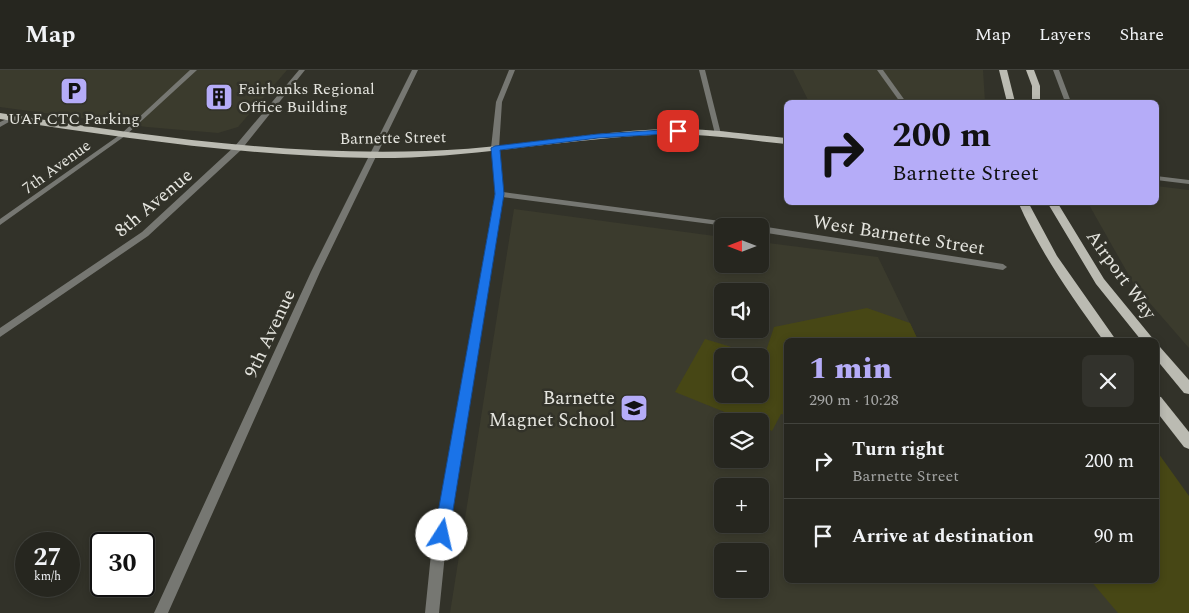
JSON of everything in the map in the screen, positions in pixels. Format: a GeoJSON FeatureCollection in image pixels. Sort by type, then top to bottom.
{"type":"FeatureCollection","features":[{"type":"Feature","properties":{"kind":"main road"},"geometry":{"type":"LineString","coordinates":[[1004,70],[1011,100]]}},
{"type":"Feature","properties":{"kind":"main road"},"geometry":{"type":"LineString","coordinates":[[1030,70],[1036,86],[1036,100]]}},
{"type":"Feature","properties":{"kind":"main road","name":"Barnette Street"},"geometry":{"type":"LineString","coordinates":[[0,116],[123,135],[238,148],[370,155],[429,154],[651,132],[718,134],[784,141]]}},
{"type":"Feature","properties":{"kind":"main road"},"geometry":{"type":"LineString","coordinates":[[1024,205],[1059,272],[1108,338]]}},
{"type":"Feature","properties":{"kind":"main road","name":"Airport Way"},"geometry":{"type":"LineString","coordinates":[[1054,205],[1100,281],[1146,338]]}},
{"type":"Feature","properties":{"kind":"main road"},"geometry":{"type":"LineString","coordinates":[[1159,354],[1189,390]]}},
{"type":"Feature","properties":{"kind":"main road"},"geometry":{"type":"LineString","coordinates":[[1159,405],[1189,443]]}},
{"type":"Feature","properties":{"kind":"street","name":"7th Avenue"},"geometry":{"type":"LineString","coordinates":[[0,223],[123,135],[194,70]]}},
{"type":"Feature","properties":{"kind":"street","name":"8th Avenue"},"geometry":{"type":"LineString","coordinates":[[0,333],[145,234],[238,148],[302,70]]}},
{"type":"Feature","properties":{"kind":"street","name":"9th Avenue"},"geometry":{"type":"LineString","coordinates":[[161,613],[248,418],[370,155],[415,70]]}},
{"type":"Feature","properties":{"kind":"street"},"geometry":{"type":"LineString","coordinates":[[432,613],[438,554],[499,194],[495,148],[499,102],[512,70]]}},
{"type":"Feature","properties":{"kind":"street"},"geometry":{"type":"LineString","coordinates":[[702,70],[718,134]]}},
{"type":"Feature","properties":{"kind":"street"},"geometry":{"type":"LineString","coordinates":[[880,70],[902,100]]}},
{"type":"Feature","properties":{"kind":"street"},"geometry":{"type":"LineString","coordinates":[[1056,70],[1067,100]]}},
{"type":"Feature","properties":{"kind":"street"},"geometry":{"type":"LineString","coordinates":[[0,125],[12,118]]}},
{"type":"Feature","properties":{"kind":"street"},"geometry":{"type":"LineString","coordinates":[[1159,178],[1189,182]]}},
{"type":"Feature","properties":{"kind":"street"},"geometry":{"type":"LineString","coordinates":[[499,194],[714,222]]}},
{"type":"Feature","properties":{"kind":"street","name":"West Barnette Street"},"geometry":{"type":"LineString","coordinates":[[769,230],[1003,267]]}},
{"type":"Feature","properties":{"kind":"shaded area"},"geometry":{"type":"Polygon","coordinates":[[[0,70],[287,70],[238,127],[218,133],[147,127],[0,107],[0,70]]]}},
{"type":"Feature","properties":{"kind":"shaded area"},"geometry":{"type":"Polygon","coordinates":[[[793,70],[983,70],[985,100],[808,100],[793,70]]]}},
{"type":"Feature","properties":{"kind":"shaded area"},"geometry":{"type":"Polygon","coordinates":[[[1159,186],[1189,190],[1189,348],[1135,286],[1089,205],[1159,205],[1159,186]]]}},
{"type":"Feature","properties":{"kind":"shaded area","name":"Barnette Magnet School"},"geometry":{"type":"Polygon","coordinates":[[[514,209],[714,236],[714,273],[769,273],[769,243],[878,257],[917,338],[784,338],[784,583],[1120,583],[1137,613],[450,613],[514,209]]]}},
{"type":"Feature","properties":{"kind":"shaded area"},"geometry":{"type":"Polygon","coordinates":[[[867,308],[910,323],[917,338],[784,338],[784,415],[781,414],[772,431],[769,430],[769,413],[727,413],[675,392],[705,339],[734,348],[714,348],[714,403],[769,403],[769,348],[767,348],[774,327],[867,308]]]}},
{"type":"Feature","properties":{"kind":"shaded area"},"geometry":{"type":"Polygon","coordinates":[[[1159,454],[1189,496],[1189,613],[1118,613],[1093,583],[1159,583],[1159,454]]]}},
{"type":"Feature","properties":{"kind":"place","name":"UAF CTC Parking"},"geometry":{"type":"Point","coordinates":[74,91]}},
{"type":"Feature","properties":{"kind":"place","name":"Fairbanks Regional Office Building"},"geometry":{"type":"Point","coordinates":[219,97]}},
{"type":"Feature","properties":{"kind":"place","name":"Barnette Magnet School"},"geometry":{"type":"Point","coordinates":[634,408]}},
{"type":"Feature","properties":{"kind":"route"},"geometry":{"type":"LineString","coordinates":[[442,535],[499,194],[495,148],[598,136],[678,131]]}}]}
